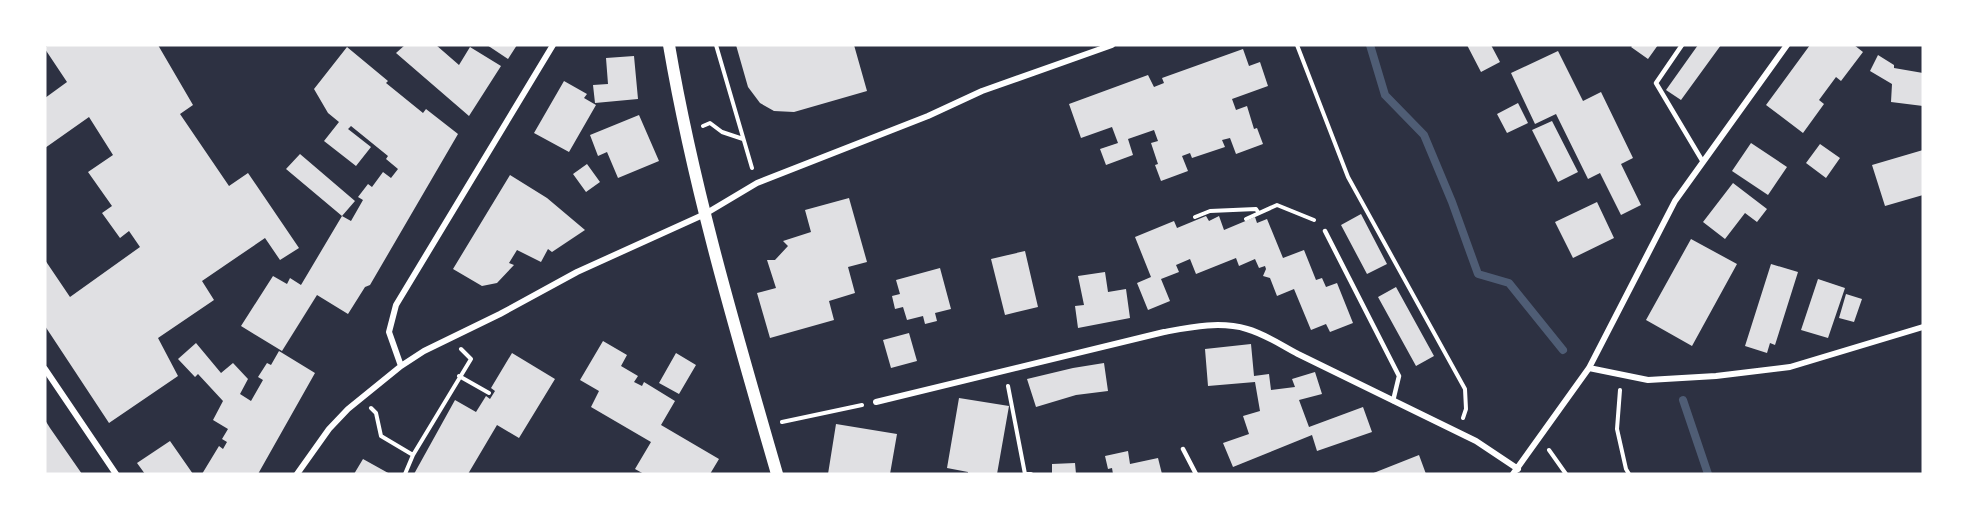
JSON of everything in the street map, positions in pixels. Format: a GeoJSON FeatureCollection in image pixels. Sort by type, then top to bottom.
{"type":"FeatureCollection","features":[{"type":"Feature","properties":{"kind":"main road"},"geometry":{"type":"LineString","coordinates":[[669,45],[686,134],[705,214],[777,474]]}},
{"type":"Feature","properties":{"kind":"street"},"geometry":{"type":"LineString","coordinates":[[401,366],[389,332],[396,305],[553,45]]}},
{"type":"Feature","properties":{"kind":"street"},"geometry":{"type":"LineString","coordinates":[[297,474],[329,429],[360,398],[424,351],[500,314],[577,272],[705,214],[757,183],[928,116],[982,92],[1112,45]]}},
{"type":"Feature","properties":{"kind":"street"},"geometry":{"type":"LineString","coordinates":[[876,402],[1164,332],[1208,325],[1229,326],[1247,329],[1269,338],[1476,441],[1515,471],[1589,368],[1674,201],[1787,45]]}},
{"type":"Feature","properties":{"kind":"street"},"geometry":{"type":"LineString","coordinates":[[1589,368],[1648,380],[1716,376],[1790,367],[1923,327]]}},
{"type":"Feature","properties":{"kind":"street"},"geometry":{"type":"LineString","coordinates":[[45,369],[116,474]]}},
{"type":"Feature","properties":{"kind":"lane"},"geometry":{"type":"LineString","coordinates":[[1682,45],[1656,83],[1703,162]]}},
{"type":"Feature","properties":{"kind":"lane"},"geometry":{"type":"LineString","coordinates":[[1325,231],[1399,376],[1393,401]]}},
{"type":"Feature","properties":{"kind":"lane"},"geometry":{"type":"LineString","coordinates":[[1184,449],[1196,474]]}},
{"type":"Feature","properties":{"kind":"path"},"geometry":{"type":"LineString","coordinates":[[716,45],[757,183]]}},
{"type":"Feature","properties":{"kind":"path"},"geometry":{"type":"LineString","coordinates":[[1297,45],[1348,177],[1465,389],[1466,409],[1458,433]]}},
{"type":"Feature","properties":{"kind":"path"},"geometry":{"type":"LineString","coordinates":[[686,134],[710,123],[722,132],[743,139]]}},
{"type":"Feature","properties":{"kind":"path"},"geometry":{"type":"LineString","coordinates":[[1246,219],[1276,205],[1317,222],[1325,231]]}},
{"type":"Feature","properties":{"kind":"path"},"geometry":{"type":"LineString","coordinates":[[1195,217],[1210,211],[1256,209],[1258,212]]}},
{"type":"Feature","properties":{"kind":"path"},"geometry":{"type":"LineString","coordinates":[[405,474],[413,455],[471,358]]}},
{"type":"Feature","properties":{"kind":"path"},"geometry":{"type":"LineString","coordinates":[[1005,370],[1025,474],[1031,474]]}},
{"type":"Feature","properties":{"kind":"path"},"geometry":{"type":"LineString","coordinates":[[1623,375],[1617,429],[1629,474]]}},
{"type":"Feature","properties":{"kind":"path"},"geometry":{"type":"LineString","coordinates":[[459,376],[489,393]]}},
{"type":"Feature","properties":{"kind":"path"},"geometry":{"type":"LineString","coordinates":[[360,398],[376,413],[381,436],[413,455]]}},
{"type":"Feature","properties":{"kind":"path"},"geometry":{"type":"LineString","coordinates":[[763,425],[876,402]]}},
{"type":"Feature","properties":{"kind":"path"},"geometry":{"type":"LineString","coordinates":[[1540,437],[1566,474]]}},
{"type":"Feature","properties":{"kind":"building"},"geometry":{"type":"Polygon","coordinates":[[[47,45],[158,45],[193,105],[180,114],[229,186],[248,173],[299,248],[280,260],[265,238],[202,281],[214,300],[158,338],[178,376],[109,423],[45,326],[45,260],[70,297],[140,247],[129,231],[120,238],[102,213],[112,206],[88,172],[113,155],[89,117],[45,148],[45,98],[67,82],[45,49],[47,45]]]}},
{"type":"Feature","properties":{"kind":"building"},"geometry":{"type":"Polygon","coordinates":[[[405,45],[436,45],[459,65],[470,47],[501,66],[469,116],[396,53],[405,45]]]}},
{"type":"Feature","properties":{"kind":"building"},"geometry":{"type":"Polygon","coordinates":[[[487,45],[517,45],[508,59],[487,45]]]}},
{"type":"Feature","properties":{"kind":"building"},"geometry":{"type":"Polygon","coordinates":[[[736,45],[854,45],[867,91],[794,112],[774,111],[760,103],[748,87],[736,45]]]}},
{"type":"Feature","properties":{"kind":"building"},"geometry":{"type":"Polygon","coordinates":[[[1467,45],[1491,45],[1500,62],[1481,72],[1467,45]]]}},
{"type":"Feature","properties":{"kind":"building"},"geometry":{"type":"Polygon","coordinates":[[[1633,45],[1658,45],[1648,59],[1631,47],[1633,45]]]}},
{"type":"Feature","properties":{"kind":"building"},"geometry":{"type":"Polygon","coordinates":[[[1698,45],[1721,45],[1681,100],[1666,90],[1698,45]]]}},
{"type":"Feature","properties":{"kind":"building"},"geometry":{"type":"Polygon","coordinates":[[[1810,45],[1854,45],[1863,52],[1841,81],[1836,77],[1819,100],[1824,104],[1803,133],[1766,105],[1810,45]]]}},
{"type":"Feature","properties":{"kind":"building"},"geometry":{"type":"Polygon","coordinates":[[[347,47],[423,113],[426,109],[458,134],[370,285],[365,287],[348,314],[317,295],[282,351],[241,326],[273,276],[287,284],[290,278],[301,285],[342,216],[351,221],[363,200],[358,197],[368,184],[372,187],[383,172],[391,178],[398,169],[386,159],[388,156],[351,126],[348,129],[371,147],[356,166],[324,141],[339,122],[328,113],[314,89],[347,47]]]}},
{"type":"Feature","properties":{"kind":"building"},"geometry":{"type":"Polygon","coordinates":[[[1243,49],[1249,66],[1260,62],[1268,86],[1232,99],[1236,110],[1247,106],[1254,129],[1257,128],[1263,144],[1236,154],[1230,138],[1222,140],[1225,147],[1192,158],[1190,153],[1182,156],[1188,171],[1161,181],[1151,143],[1158,141],[1154,130],[1128,139],[1133,155],[1106,165],[1100,149],[1118,143],[1112,127],[1081,138],[1069,104],[1148,75],[1154,87],[1164,83],[1162,78],[1243,49]]]}},
{"type":"Feature","properties":{"kind":"building"},"geometry":{"type":"Polygon","coordinates":[[[1558,51],[1583,101],[1601,92],[1633,158],[1621,164],[1641,205],[1621,215],[1600,173],[1588,179],[1556,114],[1535,124],[1511,73],[1558,51]]]}},
{"type":"Feature","properties":{"kind":"building"},"geometry":{"type":"Polygon","coordinates":[[[1878,55],[1894,65],[1894,68],[1923,73],[1923,106],[1891,102],[1892,84],[1870,71],[1878,55]]]}},
{"type":"Feature","properties":{"kind":"building"},"geometry":{"type":"Polygon","coordinates":[[[634,56],[638,99],[595,103],[593,85],[608,84],[606,58],[634,56]]]}},
{"type":"Feature","properties":{"kind":"building"},"geometry":{"type":"Polygon","coordinates":[[[564,81],[587,94],[584,98],[596,105],[569,152],[534,133],[564,81]]]}},
{"type":"Feature","properties":{"kind":"building"},"geometry":{"type":"Polygon","coordinates":[[[1518,103],[1528,123],[1507,133],[1497,114],[1518,103]]]}},
{"type":"Feature","properties":{"kind":"building"},"geometry":{"type":"Polygon","coordinates":[[[639,115],[659,161],[618,178],[607,152],[598,156],[590,135],[639,115]]]}},
{"type":"Feature","properties":{"kind":"building"},"geometry":{"type":"Polygon","coordinates":[[[1552,121],[1578,172],[1558,182],[1532,130],[1552,121]]]}},
{"type":"Feature","properties":{"kind":"building"},"geometry":{"type":"Polygon","coordinates":[[[1751,143],[1787,167],[1768,195],[1732,171],[1751,143]]]}},
{"type":"Feature","properties":{"kind":"building"},"geometry":{"type":"Polygon","coordinates":[[[1820,144],[1840,158],[1826,178],[1806,163],[1820,144]]]}},
{"type":"Feature","properties":{"kind":"building"},"geometry":{"type":"Polygon","coordinates":[[[1923,150],[1923,195],[1885,206],[1872,165],[1923,150]]]}},
{"type":"Feature","properties":{"kind":"building"},"geometry":{"type":"Polygon","coordinates":[[[300,154],[355,201],[342,216],[286,169],[300,154]]]}},
{"type":"Feature","properties":{"kind":"building"},"geometry":{"type":"Polygon","coordinates":[[[587,164],[600,182],[586,192],[573,174],[587,164]]]}},
{"type":"Feature","properties":{"kind":"building"},"geometry":{"type":"Polygon","coordinates":[[[510,175],[547,198],[585,230],[552,252],[548,249],[541,262],[517,250],[509,263],[514,265],[497,283],[482,286],[453,269],[510,175]]]}},
{"type":"Feature","properties":{"kind":"building"},"geometry":{"type":"Polygon","coordinates":[[[1733,183],[1767,209],[1757,222],[1745,213],[1725,239],[1703,222],[1733,183]]]}},
{"type":"Feature","properties":{"kind":"building"},"geometry":{"type":"Polygon","coordinates":[[[849,198],[867,262],[848,267],[855,293],[829,301],[834,320],[770,338],[757,293],[776,288],[767,260],[775,260],[788,246],[783,241],[811,232],[805,210],[849,198]]]}},
{"type":"Feature","properties":{"kind":"building"},"geometry":{"type":"Polygon","coordinates":[[[1597,202],[1614,238],[1573,258],[1555,222],[1597,202]]]}},
{"type":"Feature","properties":{"kind":"building"},"geometry":{"type":"Polygon","coordinates":[[[1361,214],[1387,264],[1367,274],[1341,225],[1361,214]]]}},
{"type":"Feature","properties":{"kind":"building"},"geometry":{"type":"Polygon","coordinates":[[[1206,216],[1209,221],[1219,216],[1224,230],[1255,217],[1257,223],[1267,219],[1283,258],[1304,250],[1316,280],[1322,278],[1326,287],[1337,283],[1353,323],[1330,332],[1326,324],[1311,330],[1294,289],[1277,296],[1270,278],[1263,276],[1265,266],[1259,268],[1255,259],[1239,266],[1236,258],[1196,274],[1190,259],[1176,265],[1179,272],[1161,279],[1170,301],[1148,310],[1137,283],[1151,277],[1135,237],[1174,221],[1177,228],[1206,216]]]}},
{"type":"Feature","properties":{"kind":"building"},"geometry":{"type":"Polygon","coordinates":[[[1691,239],[1737,264],[1692,346],[1646,320],[1691,239]]]}},
{"type":"Feature","properties":{"kind":"building"},"geometry":{"type":"Polygon","coordinates":[[[1025,251],[1038,307],[1005,315],[991,259],[1025,251]]]}},
{"type":"Feature","properties":{"kind":"building"},"geometry":{"type":"Polygon","coordinates":[[[1771,264],[1798,272],[1775,345],[1770,343],[1767,353],[1745,346],[1771,264]]]}},
{"type":"Feature","properties":{"kind":"building"},"geometry":{"type":"Polygon","coordinates":[[[940,268],[951,309],[935,313],[937,321],[925,324],[923,316],[907,320],[903,307],[895,309],[892,296],[900,294],[896,280],[940,268]]]}},
{"type":"Feature","properties":{"kind":"building"},"geometry":{"type":"Polygon","coordinates":[[[1105,272],[1108,292],[1126,289],[1130,318],[1078,328],[1075,306],[1084,305],[1078,276],[1105,272]]]}},
{"type":"Feature","properties":{"kind":"building"},"geometry":{"type":"Polygon","coordinates":[[[1818,279],[1845,288],[1828,338],[1801,330],[1818,279]]]}},
{"type":"Feature","properties":{"kind":"building"},"geometry":{"type":"Polygon","coordinates":[[[1396,287],[1434,356],[1416,366],[1378,297],[1396,287]]]}},
{"type":"Feature","properties":{"kind":"building"},"geometry":{"type":"Polygon","coordinates":[[[1846,294],[1862,299],[1854,322],[1839,318],[1846,294]]]}},
{"type":"Feature","properties":{"kind":"building"},"geometry":{"type":"Polygon","coordinates":[[[909,333],[917,361],[891,368],[883,340],[909,333]]]}},
{"type":"Feature","properties":{"kind":"building"},"geometry":{"type":"Polygon","coordinates":[[[603,341],[627,355],[621,366],[638,376],[634,382],[642,386],[644,382],[675,401],[661,425],[719,459],[710,474],[644,474],[635,469],[651,442],[591,407],[599,391],[580,380],[603,341]]]}},
{"type":"Feature","properties":{"kind":"building"},"geometry":{"type":"Polygon","coordinates":[[[196,343],[221,373],[233,363],[248,379],[240,394],[251,401],[263,380],[258,377],[267,363],[271,365],[279,351],[315,373],[258,474],[202,474],[219,446],[223,449],[227,442],[222,439],[228,429],[213,420],[223,401],[198,374],[195,377],[178,359],[196,343]]]}},
{"type":"Feature","properties":{"kind":"building"},"geometry":{"type":"Polygon","coordinates":[[[1251,344],[1254,376],[1269,374],[1271,390],[1295,387],[1292,379],[1315,372],[1322,394],[1299,400],[1309,427],[1363,407],[1372,432],[1317,451],[1312,435],[1233,467],[1223,443],[1249,434],[1243,416],[1260,411],[1255,382],[1208,386],[1205,349],[1251,344]]]}},
{"type":"Feature","properties":{"kind":"building"},"geometry":{"type":"Polygon","coordinates":[[[512,353],[555,379],[519,438],[497,425],[468,474],[414,474],[455,400],[476,412],[486,396],[490,399],[495,391],[491,388],[512,353]]]}},
{"type":"Feature","properties":{"kind":"building"},"geometry":{"type":"Polygon","coordinates":[[[676,353],[696,365],[679,394],[659,383],[676,353]]]}},
{"type":"Feature","properties":{"kind":"building"},"geometry":{"type":"Polygon","coordinates":[[[1104,363],[1108,391],[1076,395],[1036,407],[1027,379],[1104,363]]]}},
{"type":"Feature","properties":{"kind":"building"},"geometry":{"type":"Polygon","coordinates":[[[959,398],[1009,406],[997,474],[968,474],[968,472],[947,468],[959,398]]]}},
{"type":"Feature","properties":{"kind":"building"},"geometry":{"type":"Polygon","coordinates":[[[45,420],[50,428],[82,474],[45,474],[45,420]]]}},
{"type":"Feature","properties":{"kind":"building"},"geometry":{"type":"Polygon","coordinates":[[[836,424],[897,434],[890,474],[828,474],[836,424]]]}},
{"type":"Feature","properties":{"kind":"building"},"geometry":{"type":"Polygon","coordinates":[[[170,441],[193,474],[145,474],[137,463],[170,441]]]}},
{"type":"Feature","properties":{"kind":"building"},"geometry":{"type":"Polygon","coordinates":[[[1128,451],[1130,464],[1158,458],[1162,474],[1113,474],[1112,468],[1108,469],[1105,456],[1128,451]]]}},
{"type":"Feature","properties":{"kind":"building"},"geometry":{"type":"Polygon","coordinates":[[[1419,455],[1426,474],[1371,474],[1419,455]]]}},
{"type":"Feature","properties":{"kind":"building"},"geometry":{"type":"Polygon","coordinates":[[[363,459],[390,474],[354,474],[363,459]]]}},
{"type":"Feature","properties":{"kind":"building"},"geometry":{"type":"Polygon","coordinates":[[[1075,463],[1076,474],[1052,474],[1052,464],[1075,463]]]}},
{"type":"Feature","properties":{"kind":"waterway"},"geometry":{"type":"LineString","coordinates":[[1370,45],[1385,95],[1424,135],[1452,202],[1478,274],[1509,283],[1563,350]]}},
{"type":"Feature","properties":{"kind":"waterway"},"geometry":{"type":"LineString","coordinates":[[1683,400],[1708,474]]}}]}
